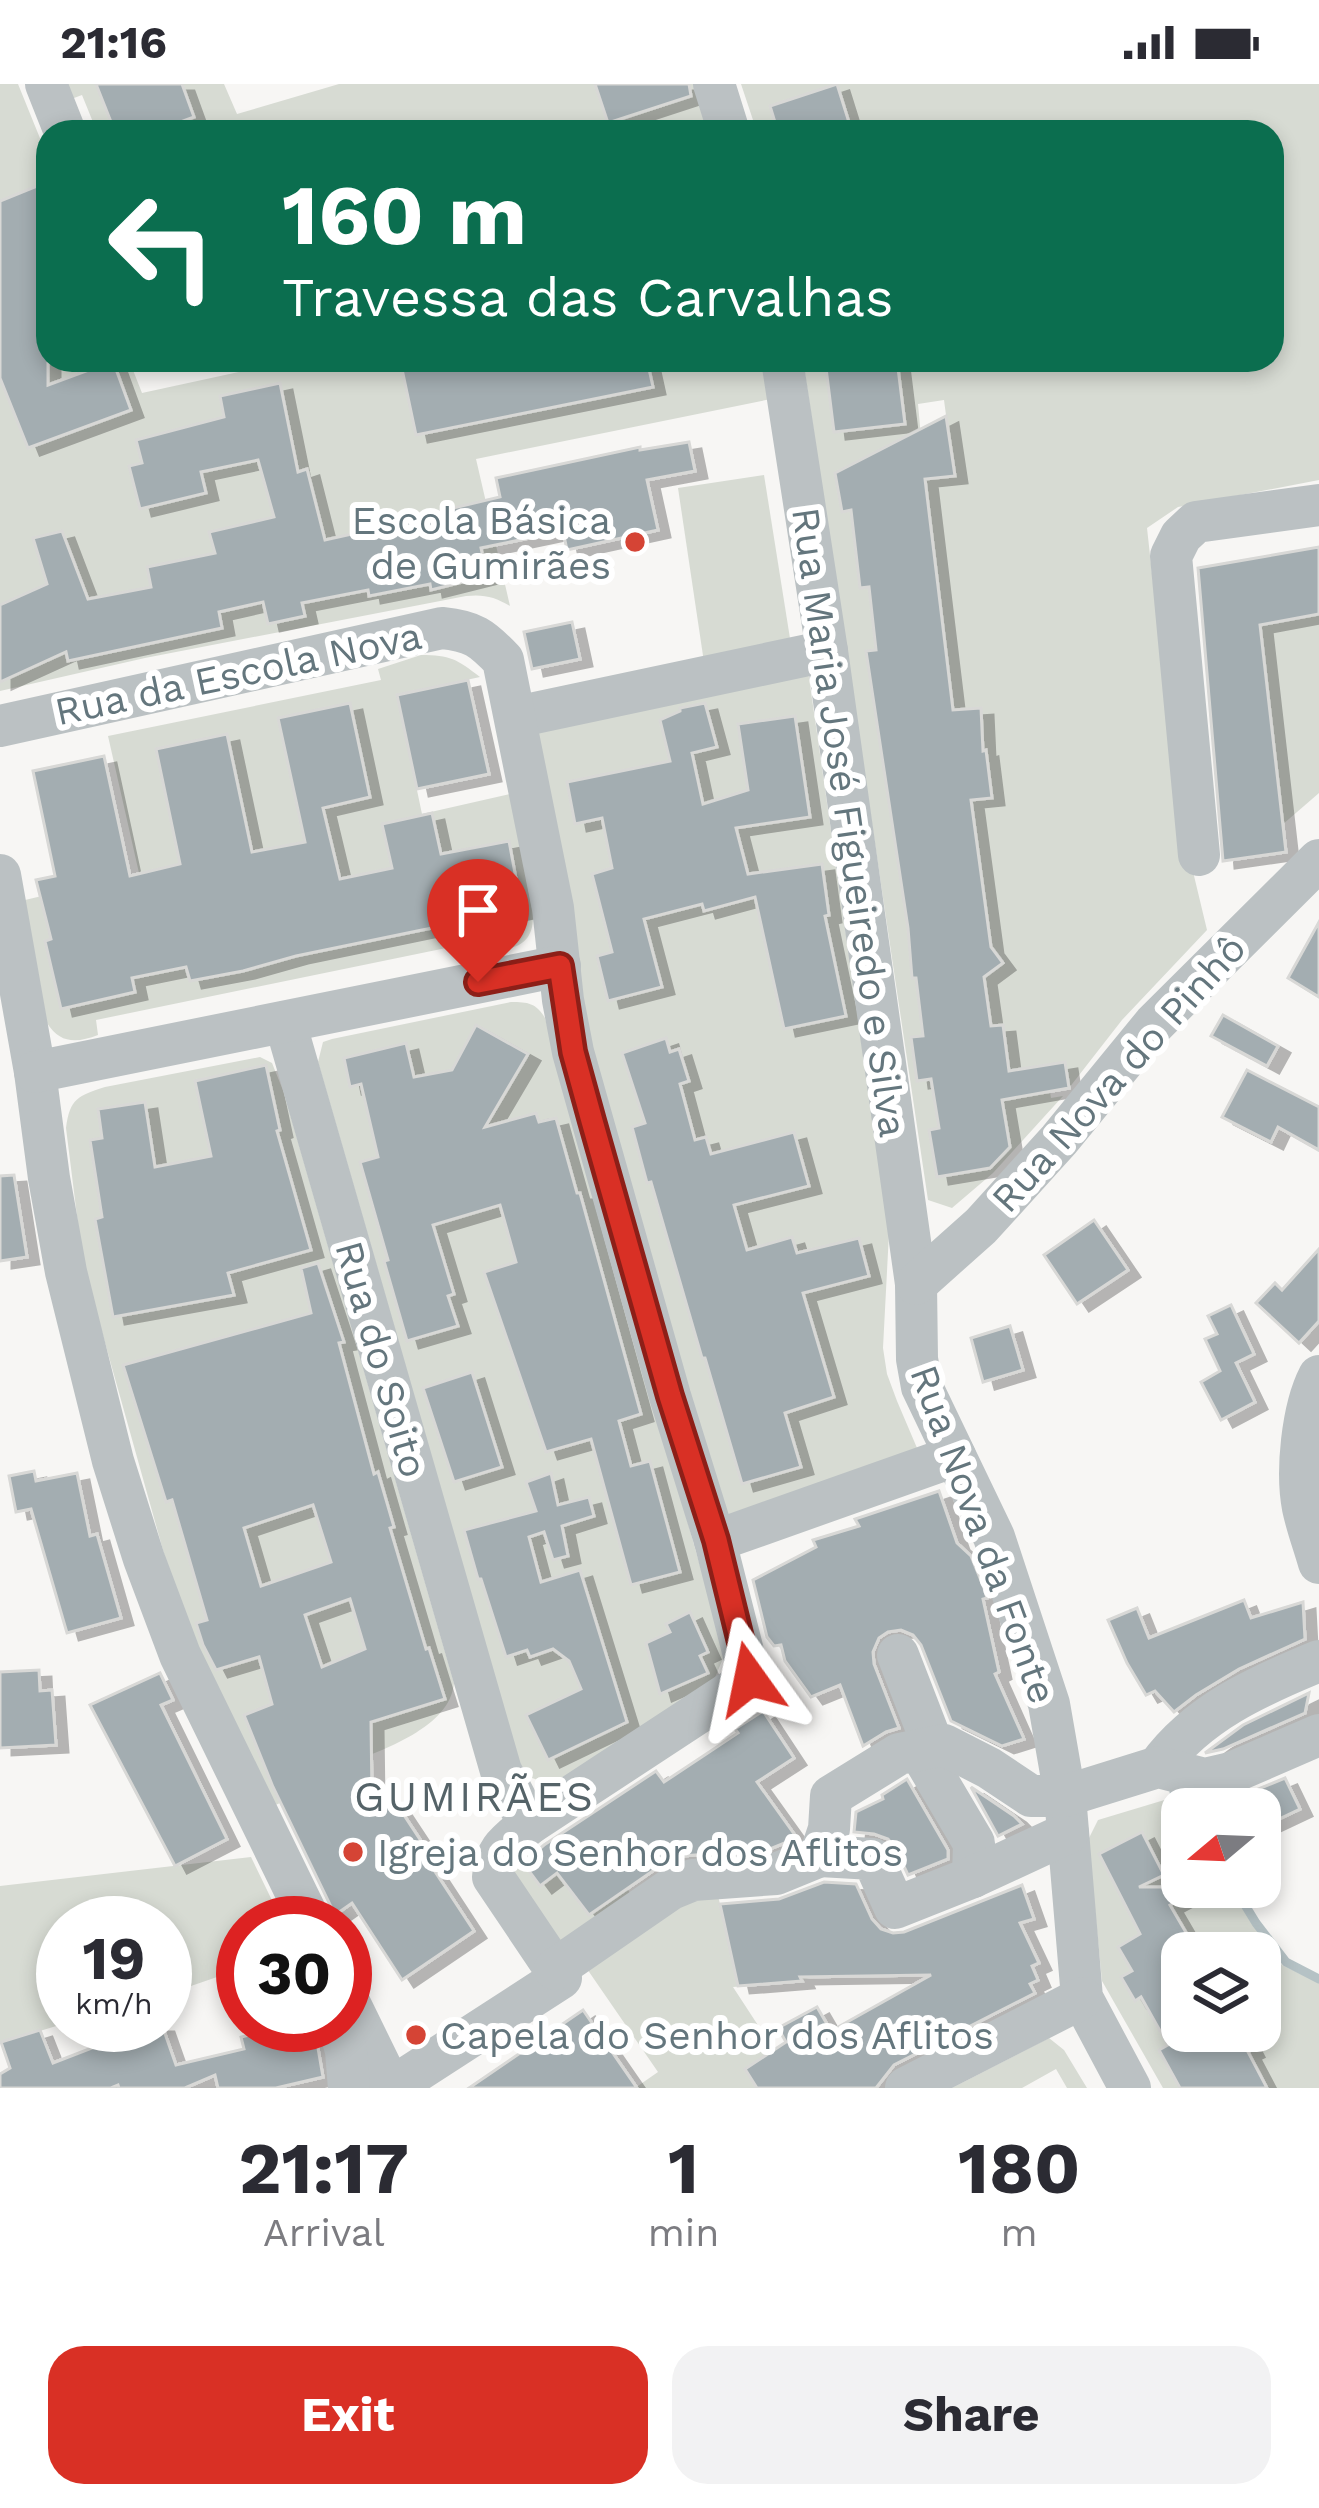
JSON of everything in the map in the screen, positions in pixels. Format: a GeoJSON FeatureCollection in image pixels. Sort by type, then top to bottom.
{"type":"FeatureCollection","features":[{"type":"Feature","properties":{"kind":"street"},"geometry":{"type":"LineString","coordinates":[[46,84],[60,120]]}},
{"type":"Feature","properties":{"kind":"street"},"geometry":{"type":"LineString","coordinates":[[714,84],[725,120]]}},
{"type":"Feature","properties":{"kind":"street","name":"Rua Maria José Figueiredo e Silva"},"geometry":{"type":"LineString","coordinates":[[784,372],[916,1284]]}},
{"type":"Feature","properties":{"kind":"street"},"geometry":{"type":"LineString","coordinates":[[1198,855],[1171,556],[1181,536],[1196,522],[1319,505]]}},
{"type":"Feature","properties":{"kind":"street","name":"Rua da Escola Nova"},"geometry":{"type":"LineString","coordinates":[[0,726],[442,628],[468,631],[503,661],[553,908],[573,1052],[670,1396],[716,1540],[750,1679],[529,1824],[494,1860],[493,1877],[555,1970]]}},
{"type":"Feature","properties":{"kind":"street"},"geometry":{"type":"LineString","coordinates":[[516,717],[827,651]]}},
{"type":"Feature","properties":{"kind":"street","name":"Rua Nova do Pinhô"},"geometry":{"type":"LineString","coordinates":[[916,1284],[981,1226],[1154,1024],[1319,860]]}},
{"type":"Feature","properties":{"kind":"street"},"geometry":{"type":"LineString","coordinates":[[0,874],[66,1272],[128,1511],[180,1655],[296,1896]]}},
{"type":"Feature","properties":{"kind":"street"},"geometry":{"type":"LineString","coordinates":[[35,1072],[560,966]]}},
{"type":"Feature","properties":{"kind":"street","name":"Rua do Soito"},"geometry":{"type":"LineString","coordinates":[[285,1022],[500,1771],[529,1824]]}},
{"type":"Feature","properties":{"kind":"street","name":"Rua Nova da Fonte"},"geometry":{"type":"LineString","coordinates":[[916,1284],[916,1359],[922,1387],[994,1537],[1049,1704],[1066,1815],[1082,1998]]}},
{"type":"Feature","properties":{"kind":"street"},"geometry":{"type":"LineString","coordinates":[[1319,1376],[1306,1422],[1299,1480],[1319,1563]]}},
{"type":"Feature","properties":{"kind":"street"},"geometry":{"type":"LineString","coordinates":[[716,1540],[955,1456]]}},
{"type":"Feature","properties":{"kind":"street"},"geometry":{"type":"LineString","coordinates":[[898,1655],[927,1749],[974,1844],[973,1877]]}},
{"type":"Feature","properties":{"kind":"street"},"geometry":{"type":"LineString","coordinates":[[372,2049],[391,2088],[560,1978],[555,1970],[671,1889],[692,1880],[776,1874],[820,1856],[874,1859],[896,1908],[973,1877],[1066,1815],[1158,1767],[1197,1724],[1240,1697],[1319,1661]]}},
{"type":"Feature","properties":{"kind":"street"},"geometry":{"type":"LineString","coordinates":[[1158,1767],[1205,1779],[1247,1768],[1319,1735]]}},
{"type":"Feature","properties":{"kind":"street"},"geometry":{"type":"LineString","coordinates":[[820,1856],[829,1829],[831,1796],[899,1754],[944,1745],[1066,1815]]}},
{"type":"Feature","properties":{"kind":"street"},"geometry":{"type":"LineString","coordinates":[[906,2088],[1082,1998],[1130,2088]]}},
{"type":"Feature","properties":{"kind":"street"},"geometry":{"type":"LineString","coordinates":[[346,2052],[349,2088]]}},
{"type":"Feature","properties":{"kind":"shaded area"},"geometry":{"type":"Polygon","coordinates":[[[0,84],[18,84],[36,128],[36,372],[134,372],[142,393],[239,372],[765,372],[771,399],[476,459],[510,606],[489,597],[466,596],[0,691],[0,84]]]}},
{"type":"Feature","properties":{"kind":"shaded area"},"geometry":{"type":"Polygon","coordinates":[[[60,84],[224,84],[237,114],[339,84],[696,84],[708,120],[92,120],[82,95],[66,101],[60,84]]]}},
{"type":"Feature","properties":{"kind":"shaded area"},"geometry":{"type":"Polygon","coordinates":[[[741,84],[1319,84],[1319,480],[1178,507],[1147,528],[1178,809],[1207,930],[1122,1020],[1069,1088],[1065,1062],[1026,1096],[1050,1092],[1051,1098],[1063,1096],[993,1173],[952,1208],[928,1200],[805,372],[1284,372],[1284,120],[753,120],[741,84]],[[944,400],[918,404],[921,437],[954,476],[944,400]]]}},
{"type":"Feature","properties":{"kind":"shaded area"},"geometry":{"type":"Polygon","coordinates":[[[764,475],[792,651],[705,669],[678,488],[764,475]]]}},
{"type":"Feature","properties":{"kind":"shaded area"},"geometry":{"type":"Polygon","coordinates":[[[1319,614],[1319,793],[1282,825],[1260,625],[1319,614]]]}},
{"type":"Feature","properties":{"kind":"shaded area"},"geometry":{"type":"Polygon","coordinates":[[[421,655],[453,659],[480,677],[397,695],[422,814],[510,794],[533,914],[526,939],[489,953],[485,940],[96,1020],[98,1035],[83,1039],[63,1038],[52,1030],[25,900],[139,873],[108,736],[381,680],[378,669],[421,655]]]}},
{"type":"Feature","properties":{"kind":"shaded area"},"geometry":{"type":"Polygon","coordinates":[[[807,664],[889,1233],[883,1348],[887,1374],[920,1455],[726,1520],[583,1023],[533,727],[807,664]]]}},
{"type":"Feature","properties":{"kind":"shaded area"},"geometry":{"type":"Polygon","coordinates":[[[511,1002],[531,1004],[545,1018],[725,1654],[713,1682],[571,1775],[544,1782],[523,1775],[318,1062],[323,1042],[332,1039],[511,1002]]]}},
{"type":"Feature","properties":{"kind":"shaded area"},"geometry":{"type":"Polygon","coordinates":[[[260,1057],[272,1063],[284,1093],[454,1683],[450,1699],[428,1725],[346,1765],[348,1772],[269,1808],[180,1611],[83,1264],[66,1128],[73,1104],[96,1090],[260,1057]]]}},
{"type":"Feature","properties":{"kind":"shaded area"},"geometry":{"type":"Polygon","coordinates":[[[1161,1801],[1161,1908],[1244,1908],[1260,1932],[1161,1932],[1161,2052],[1281,2052],[1281,1964],[1319,1983],[1319,2088],[1163,2088],[1102,1981],[1088,1840],[1098,1820],[1161,1801]]]}},
{"type":"Feature","properties":{"kind":"shaded area"},"geometry":{"type":"Polygon","coordinates":[[[578,1822],[636,1901],[562,1953],[510,1867],[578,1822]]]}},
{"type":"Feature","properties":{"kind":"shaded area"},"geometry":{"type":"Polygon","coordinates":[[[251,1857],[270,1896],[216,1896],[216,1977],[192,1986],[192,1896],[36,1896],[36,2032],[0,2043],[0,1886],[251,1857]]]}},
{"type":"Feature","properties":{"kind":"shaded area"},"geometry":{"type":"Polygon","coordinates":[[[717,1891],[729,1944],[818,1976],[733,1987],[799,2088],[635,2088],[658,2072],[585,1966],[669,1906],[717,1891]]]}},
{"type":"Feature","properties":{"kind":"shaded area"},"geometry":{"type":"Polygon","coordinates":[[[1049,2038],[1064,2050],[1087,2088],[1067,2088],[1056,2069],[1022,2088],[952,2088],[1049,2038]]]}},
{"type":"Feature","properties":{"kind":"building"},"geometry":{"type":"Polygon","coordinates":[[[96,84],[182,84],[194,117],[186,120],[110,120],[96,84]]]}},
{"type":"Feature","properties":{"kind":"building"},"geometry":{"type":"Polygon","coordinates":[[[595,84],[689,84],[691,96],[607,120],[595,84]]]}},
{"type":"Feature","properties":{"kind":"building"},"geometry":{"type":"Polygon","coordinates":[[[837,84],[848,120],[774,120],[770,106],[837,84]]]}},
{"type":"Feature","properties":{"kind":"building"},"geometry":{"type":"Polygon","coordinates":[[[36,186],[36,372],[48,372],[48,385],[83,372],[117,372],[131,410],[28,448],[0,378],[0,201],[36,186]]]}},
{"type":"Feature","properties":{"kind":"building"},"geometry":{"type":"Polygon","coordinates":[[[403,372],[650,372],[653,387],[416,435],[403,372]]]}},
{"type":"Feature","properties":{"kind":"building"},"geometry":{"type":"Polygon","coordinates":[[[826,372],[898,372],[905,424],[834,432],[826,372]]]}},
{"type":"Feature","properties":{"kind":"building"},"geometry":{"type":"Polygon","coordinates":[[[280,383],[298,472],[307,469],[325,540],[500,497],[496,478],[640,447],[689,442],[695,471],[647,480],[658,530],[567,550],[563,531],[481,548],[487,576],[431,590],[430,584],[369,596],[368,590],[302,603],[305,616],[268,624],[263,602],[219,612],[222,628],[68,661],[66,652],[0,682],[0,605],[47,584],[33,538],[62,531],[88,599],[151,587],[147,567],[215,553],[209,532],[274,517],[258,460],[201,472],[206,493],[140,509],[129,466],[142,463],[136,440],[224,417],[220,396],[280,383]]]}},
{"type":"Feature","properties":{"kind":"building"},"geometry":{"type":"Polygon","coordinates":[[[946,416],[955,476],[925,479],[953,710],[981,708],[992,798],[971,800],[991,947],[1003,963],[984,977],[991,1026],[1003,1025],[1009,1071],[1065,1062],[1069,1088],[1002,1100],[1010,1147],[990,1168],[937,1177],[929,1130],[939,1128],[931,1079],[917,1081],[911,1037],[923,1036],[866,651],[876,650],[869,587],[860,588],[851,510],[842,512],[835,473],[946,416]]]}},
{"type":"Feature","properties":{"kind":"building"},"geometry":{"type":"Polygon","coordinates":[[[1319,547],[1319,614],[1260,625],[1286,852],[1223,861],[1198,568],[1319,547]]]}},
{"type":"Feature","properties":{"kind":"building"},"geometry":{"type":"Polygon","coordinates":[[[572,622],[580,659],[532,669],[524,632],[572,622]]]}},
{"type":"Feature","properties":{"kind":"building"},"geometry":{"type":"Polygon","coordinates":[[[468,680],[489,774],[417,789],[397,695],[468,680]]]}},
{"type":"Feature","properties":{"kind":"building"},"geometry":{"type":"Polygon","coordinates":[[[350,703],[370,797],[323,808],[340,879],[392,868],[382,824],[432,813],[441,854],[509,841],[522,911],[190,981],[186,967],[132,978],[135,992],[61,1009],[36,880],[55,876],[33,771],[104,756],[130,876],[180,864],[156,749],[227,734],[252,852],[305,842],[278,718],[350,703]]]}},
{"type":"Feature","properties":{"kind":"building"},"geometry":{"type":"Polygon","coordinates":[[[705,703],[717,747],[692,753],[703,804],[748,790],[738,724],[795,716],[810,817],[736,828],[748,874],[822,864],[829,915],[825,916],[846,1016],[784,1029],[755,897],[704,911],[702,904],[644,919],[662,987],[608,1001],[597,956],[612,952],[592,874],[612,868],[602,818],[575,824],[567,782],[670,761],[660,720],[680,708],[705,703]]]}},
{"type":"Feature","properties":{"kind":"building"},"geometry":{"type":"Polygon","coordinates":[[[1319,922],[1319,997],[1288,978],[1319,922]]]}},
{"type":"Feature","properties":{"kind":"building"},"geometry":{"type":"Polygon","coordinates":[[[1223,1015],[1278,1046],[1267,1066],[1211,1036],[1223,1015]]]}},
{"type":"Feature","properties":{"kind":"building"},"geometry":{"type":"Polygon","coordinates":[[[476,1025],[528,1054],[485,1127],[536,1113],[539,1122],[556,1118],[641,1414],[619,1421],[631,1466],[650,1461],[680,1572],[631,1585],[591,1439],[546,1452],[484,1272],[516,1262],[500,1205],[433,1225],[454,1294],[448,1296],[458,1326],[407,1341],[360,1162],[378,1157],[361,1084],[350,1087],[344,1058],[406,1043],[414,1077],[452,1070],[476,1025]]]}},
{"type":"Feature","properties":{"kind":"building"},"geometry":{"type":"Polygon","coordinates":[[[666,1038],[670,1052],[679,1049],[689,1081],[680,1084],[695,1140],[706,1137],[711,1154],[794,1132],[809,1186],[734,1205],[747,1250],[792,1237],[797,1253],[859,1238],[869,1276],[803,1293],[834,1397],[785,1413],[801,1467],[742,1484],[632,1127],[645,1123],[622,1053],[666,1038]]]}},
{"type":"Feature","properties":{"kind":"building"},"geometry":{"type":"Polygon","coordinates":[[[266,1065],[277,1131],[311,1250],[228,1273],[234,1295],[113,1317],[95,1219],[102,1217],[90,1140],[102,1138],[98,1109],[145,1102],[155,1167],[211,1156],[195,1081],[266,1065]]]}},
{"type":"Feature","properties":{"kind":"building"},"geometry":{"type":"Polygon","coordinates":[[[1247,1070],[1319,1107],[1319,1150],[1278,1127],[1271,1142],[1222,1117],[1247,1070]]]}},
{"type":"Feature","properties":{"kind":"building"},"geometry":{"type":"Polygon","coordinates":[[[14,1175],[27,1257],[0,1261],[0,1176],[14,1175]]]}},
{"type":"Feature","properties":{"kind":"building"},"geometry":{"type":"Polygon","coordinates":[[[1094,1220],[1128,1270],[1077,1304],[1044,1255],[1094,1220]]]}},
{"type":"Feature","properties":{"kind":"building"},"geometry":{"type":"Polygon","coordinates":[[[1319,1249],[1319,1321],[1299,1343],[1256,1303],[1275,1283],[1282,1290],[1319,1249]]]}},
{"type":"Feature","properties":{"kind":"building"},"geometry":{"type":"Polygon","coordinates":[[[318,1263],[344,1342],[339,1343],[374,1474],[378,1472],[394,1527],[390,1528],[445,1699],[371,1722],[372,1796],[394,1800],[474,1931],[402,1980],[372,1934],[372,1896],[326,1896],[273,1787],[244,1715],[272,1704],[259,1657],[216,1670],[203,1645],[196,1623],[207,1620],[172,1500],[166,1502],[123,1365],[311,1313],[301,1268],[318,1263]],[[313,1505],[244,1528],[261,1586],[331,1562],[313,1505]],[[350,1599],[305,1615],[322,1667],[365,1649],[350,1599]]]}},
{"type":"Feature","properties":{"kind":"building"},"geometry":{"type":"Polygon","coordinates":[[[1231,1305],[1254,1354],[1236,1363],[1255,1402],[1221,1420],[1201,1382],[1220,1371],[1205,1339],[1217,1334],[1208,1316],[1231,1305]]]}},
{"type":"Feature","properties":{"kind":"building"},"geometry":{"type":"Polygon","coordinates":[[[1010,1326],[1023,1370],[983,1382],[971,1338],[1010,1326]]]}},
{"type":"Feature","properties":{"kind":"building"},"geometry":{"type":"Polygon","coordinates":[[[472,1372],[502,1467],[454,1482],[423,1388],[472,1372]]]}},
{"type":"Feature","properties":{"kind":"building"},"geometry":{"type":"Polygon","coordinates":[[[34,1471],[36,1481],[77,1473],[90,1536],[97,1534],[121,1618],[67,1633],[31,1509],[16,1512],[9,1476],[34,1471]]]}},
{"type":"Feature","properties":{"kind":"building"},"geometry":{"type":"Polygon","coordinates":[[[551,1473],[558,1505],[589,1497],[594,1516],[562,1526],[568,1556],[553,1560],[544,1532],[529,1537],[541,1582],[580,1570],[627,1722],[548,1760],[526,1715],[581,1689],[569,1661],[553,1649],[530,1657],[527,1650],[506,1657],[464,1530],[536,1511],[526,1482],[551,1473]]]}},
{"type":"Feature","properties":{"kind":"building"},"geometry":{"type":"Polygon","coordinates":[[[939,1491],[957,1543],[971,1556],[984,1588],[999,1672],[995,1674],[1024,1739],[1002,1746],[951,1721],[921,1645],[901,1630],[879,1638],[873,1652],[899,1728],[863,1746],[840,1685],[811,1697],[785,1661],[781,1645],[774,1646],[767,1637],[753,1580],[816,1547],[813,1540],[859,1526],[855,1519],[939,1491]]]}},
{"type":"Feature","properties":{"kind":"building"},"geometry":{"type":"Polygon","coordinates":[[[1244,1600],[1251,1618],[1303,1602],[1305,1639],[1239,1669],[1174,1712],[1155,1691],[1146,1695],[1108,1620],[1137,1608],[1149,1638],[1244,1600]]]}},
{"type":"Feature","properties":{"kind":"building"},"geometry":{"type":"Polygon","coordinates":[[[690,1612],[708,1652],[700,1656],[708,1673],[660,1694],[646,1643],[670,1632],[666,1624],[690,1612]]]}},
{"type":"Feature","properties":{"kind":"building"},"geometry":{"type":"Polygon","coordinates":[[[39,1670],[40,1691],[52,1690],[56,1745],[0,1748],[0,1672],[39,1670]]]}},
{"type":"Feature","properties":{"kind":"building"},"geometry":{"type":"Polygon","coordinates":[[[160,1673],[173,1700],[161,1705],[227,1839],[175,1866],[90,1705],[160,1673]]]}},
{"type":"Feature","properties":{"kind":"building"},"geometry":{"type":"Polygon","coordinates":[[[1309,1693],[1305,1713],[1205,1753],[1243,1725],[1309,1693]]]}},
{"type":"Feature","properties":{"kind":"building"},"geometry":{"type":"Polygon","coordinates":[[[763,1711],[794,1758],[757,1782],[797,1838],[770,1849],[683,1856],[657,1868],[589,1915],[557,1873],[540,1886],[523,1863],[656,1771],[664,1782],[763,1711]]]}},
{"type":"Feature","properties":{"kind":"building"},"geometry":{"type":"Polygon","coordinates":[[[1285,1778],[1300,1809],[1281,1818],[1281,1788],[1261,1788],[1285,1778]]]}},
{"type":"Feature","properties":{"kind":"building"},"geometry":{"type":"Polygon","coordinates":[[[907,1779],[948,1850],[948,1859],[908,1875],[888,1839],[854,1832],[856,1812],[883,1799],[882,1795],[907,1779]]]}},
{"type":"Feature","properties":{"kind":"building"},"geometry":{"type":"Polygon","coordinates":[[[971,1787],[1014,1816],[1022,1824],[998,1836],[971,1787]]]}},
{"type":"Feature","properties":{"kind":"building"},"geometry":{"type":"Polygon","coordinates":[[[1142,1832],[1161,1876],[1139,1887],[1161,1887],[1161,1908],[1172,1908],[1186,1932],[1161,1932],[1161,2033],[1141,1997],[1135,2001],[1121,1977],[1132,1971],[1118,1947],[1140,1934],[1099,1854],[1142,1832]]]}},
{"type":"Feature","properties":{"kind":"building"},"geometry":{"type":"Polygon","coordinates":[[[824,1882],[856,1884],[872,1919],[893,1933],[1022,1885],[1034,1919],[1020,1923],[1039,1963],[1032,1966],[1038,1980],[1030,1984],[1035,1993],[894,2065],[876,2088],[757,2088],[745,2069],[786,2042],[778,2028],[817,2007],[831,2031],[931,1975],[800,1977],[802,1981],[738,1986],[720,1904],[779,1899],[824,1882]]]}},
{"type":"Feature","properties":{"kind":"building"},"geometry":{"type":"Polygon","coordinates":[[[583,2010],[637,2088],[469,2088],[583,2010]]]}},
{"type":"Feature","properties":{"kind":"building"},"geometry":{"type":"Polygon","coordinates":[[[36,2031],[36,2052],[49,2052],[53,2063],[82,2052],[171,2052],[176,2065],[231,2052],[319,2052],[323,2077],[276,2088],[218,2088],[215,2075],[185,2088],[0,2088],[0,2074],[10,2068],[1,2042],[36,2031]]]}},
{"type":"Feature","properties":{"kind":"building"},"geometry":{"type":"Polygon","coordinates":[[[1159,2050],[1248,2052],[1267,2088],[1180,2088],[1159,2050]]]}},
{"type":"Feature","properties":{"kind":"waterway"},"geometry":{"type":"LineString","coordinates":[[1247,1908],[1286,1962],[1319,1979]]}},
{"type":"Feature","properties":{"kind":"place","name":"Escola Básica de Gumirães"},"geometry":{"type":"Point","coordinates":[635,542]}},
{"type":"Feature","properties":{"kind":"place","name":"Igreja do Senhor dos Aflitos"},"geometry":{"type":"Point","coordinates":[353,1852]}},
{"type":"Feature","properties":{"kind":"place","name":"Capela do Senhor dos Aflitos"},"geometry":{"type":"Point","coordinates":[416,2035]}},
{"type":"Feature","properties":{"kind":"district","name":"GUMIRÃES"},"geometry":{"type":"Point","coordinates":[475,1796]}},
{"type":"Feature","properties":{"kind":"route"},"geometry":{"type":"LineString","coordinates":[[478,982],[560,966],[573,1052],[670,1396],[716,1540],[750,1679]]}}]}
